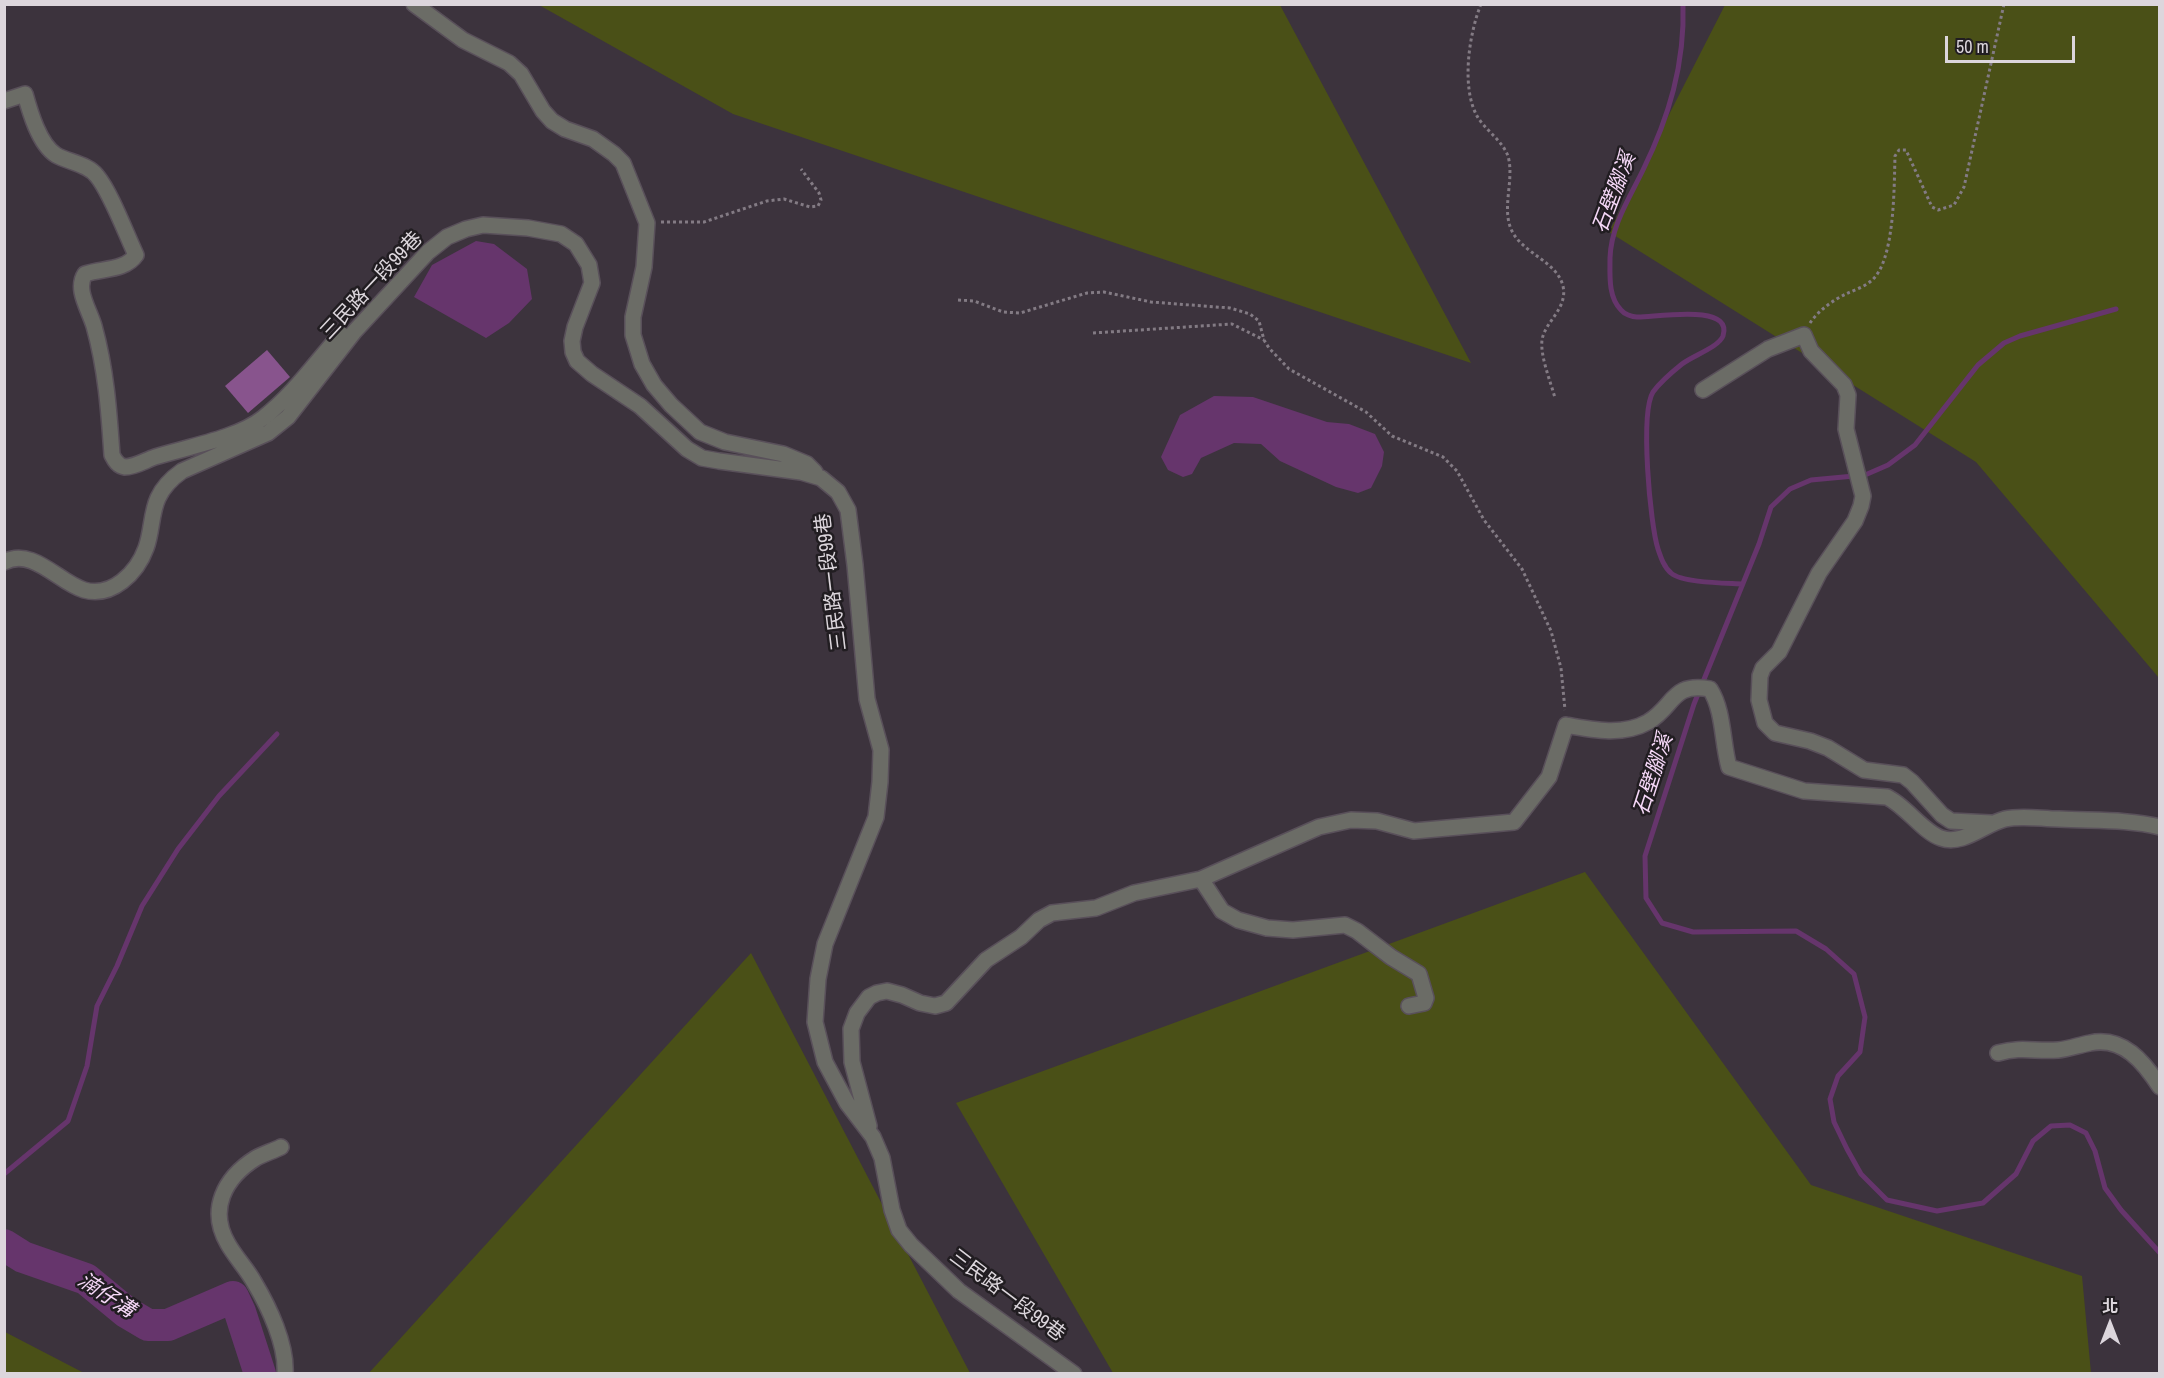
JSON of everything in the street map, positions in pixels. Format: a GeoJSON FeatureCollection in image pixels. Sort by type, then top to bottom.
{"type":"FeatureCollection","features":[{"type":"Feature","properties":{"kind":"street"},"geometry":{"type":"LineString","coordinates":[[414,4],[463,40],[509,63],[521,74],[543,111],[552,121],[565,129],[593,139],[614,154],[622,163],[647,223],[644,267],[633,316],[633,335],[642,364],[654,385],[671,405],[700,432],[725,442],[783,454],[807,464],[821,478]]}},
{"type":"Feature","properties":{"kind":"street"},"geometry":{"type":"LineString","coordinates":[[4,101],[25,94],[34,126],[49,148],[55,154],[96,173],[136,255],[131,262],[120,267],[85,274],[80,287],[94,326],[107,385],[112,455],[116,463],[123,467],[133,466],[151,458],[246,429],[283,402],[300,385],[343,332],[368,316]]}},
{"type":"Feature","properties":{"kind":"street","name":"三民路一段99巷"},"geometry":{"type":"LineString","coordinates":[[4,562],[23,558],[36,562],[66,581],[90,591],[106,590],[121,583],[135,568],[147,547],[158,497],[170,480],[182,471],[268,433],[288,417],[368,316],[428,252],[447,237],[483,225],[517,227],[561,234],[576,244],[589,265],[592,283],[572,341],[577,361],[592,374],[640,406],[687,449],[702,458],[801,472],[821,478],[838,492],[848,510],[867,699],[881,750],[880,782],[876,817],[825,944],[818,979],[815,1022],[825,1062],[848,1103],[873,1137],[882,1158],[898,1230],[959,1291],[1074,1374]]}},
{"type":"Feature","properties":{"kind":"street"},"geometry":{"type":"LineString","coordinates":[[1703,390],[1768,349],[1804,335],[1811,351],[1844,385],[1848,395],[1846,429],[1863,496],[1862,506],[1855,521],[1819,573],[1779,652],[1763,668],[1758,700],[1765,723],[1775,733],[1810,741],[1828,748],[1864,770],[1903,775],[1942,815],[1951,820],[1994,823]]}},
{"type":"Feature","properties":{"kind":"street"},"geometry":{"type":"LineString","coordinates":[[873,1137],[852,1062],[851,1029],[857,1013],[869,997],[887,991],[935,1006],[946,1003],[986,960],[1021,937],[1039,920],[1052,913],[1096,908],[1134,893],[1201,879],[1319,827],[1351,820],[1377,821],[1414,831],[1514,822],[1549,777],[1566,725],[1598,731],[1623,730],[1648,722],[1682,690],[1695,687],[1710,689],[1718,705],[1723,747],[1729,767],[1804,791],[1887,797],[1940,838],[1950,840],[1970,835],[2005,819],[2130,821],[2160,827]]}},
{"type":"Feature","properties":{"kind":"street"},"geometry":{"type":"LineString","coordinates":[[1201,879],[1222,911],[1238,920],[1267,928],[1293,930],[1345,926],[1357,931],[1391,957],[1419,974],[1426,998],[1424,1003],[1409,1006]]}},
{"type":"Feature","properties":{"kind":"street"},"geometry":{"type":"LineString","coordinates":[[1998,1053],[2023,1048],[2055,1051],[2103,1041],[2122,1045],[2149,1070],[2160,1087]]}},
{"type":"Feature","properties":{"kind":"street"},"geometry":{"type":"LineString","coordinates":[[281,1147],[256,1158],[233,1178],[221,1196],[218,1212],[228,1244],[255,1284],[276,1329],[284,1355],[285,1374]]}},
{"type":"Feature","properties":{"kind":"path"},"geometry":{"type":"LineString","coordinates":[[1481,4],[1471,45],[1468,72],[1470,94],[1478,117],[1507,155],[1510,172],[1509,223],[1514,235],[1527,250],[1551,268],[1559,277],[1563,288],[1558,313],[1542,339],[1542,351],[1555,398]]}},
{"type":"Feature","properties":{"kind":"path"},"geometry":{"type":"LineString","coordinates":[[1804,335],[1815,316],[1844,294],[1871,281],[1879,272],[1887,250],[1892,216],[1895,156],[1899,150],[1906,150],[1932,207],[1938,210],[1954,205],[1964,187],[2004,4]]}},
{"type":"Feature","properties":{"kind":"path"},"geometry":{"type":"LineString","coordinates":[[647,223],[704,222],[767,201],[784,199],[810,207],[818,206],[821,200],[819,193],[801,169]]}},
{"type":"Feature","properties":{"kind":"path"},"geometry":{"type":"LineString","coordinates":[[958,300],[974,302],[1003,312],[1020,313],[1087,293],[1104,292],[1151,302],[1230,308],[1250,314],[1259,321],[1264,340],[1269,348],[1288,369],[1366,412],[1392,436],[1443,458],[1457,471],[1484,520],[1522,568],[1551,631],[1561,668],[1566,725]]}},
{"type":"Feature","properties":{"kind":"path"},"geometry":{"type":"LineString","coordinates":[[1093,333],[1232,324],[1264,340]]}},
{"type":"Feature","properties":{"kind":"green space"},"geometry":{"type":"Polygon","coordinates":[[[539,5],[1280,5],[1471,363],[733,114],[539,5]]]}},
{"type":"Feature","properties":{"kind":"green space"},"geometry":{"type":"Polygon","coordinates":[[[1725,5],[2159,5],[2159,678],[1976,462],[1609,232],[1725,5]]]}},
{"type":"Feature","properties":{"kind":"green space"},"geometry":{"type":"Polygon","coordinates":[[[1585,872],[1811,1185],[2082,1276],[2091,1373],[1113,1373],[956,1103],[1585,872]]]}},
{"type":"Feature","properties":{"kind":"green space"},"geometry":{"type":"Polygon","coordinates":[[[751,953],[970,1373],[368,1374],[751,953]]]}},
{"type":"Feature","properties":{"kind":"green space"},"geometry":{"type":"Polygon","coordinates":[[[5,1332],[84,1373],[5,1373],[5,1332]]]}},
{"type":"Feature","properties":{"kind":"shaded area"},"geometry":{"type":"Polygon","coordinates":[[[476,241],[494,244],[527,269],[532,299],[509,323],[486,338],[414,297],[432,265],[476,241]]]}},
{"type":"Feature","properties":{"kind":"shaded area"},"geometry":{"type":"Polygon","coordinates":[[[1214,396],[1253,397],[1327,422],[1349,424],[1375,434],[1384,452],[1382,466],[1371,488],[1358,493],[1336,487],[1280,461],[1261,444],[1234,443],[1201,458],[1192,474],[1183,477],[1168,470],[1161,457],[1180,415],[1214,396]]]}},
{"type":"Feature","properties":{"kind":"building"},"geometry":{"type":"Polygon","coordinates":[[[267,350],[290,377],[248,413],[225,386],[267,350]]]}},
{"type":"Feature","properties":{"kind":"waterway","name":"石壁腳溪"},"geometry":{"type":"LineString","coordinates":[[1683,4],[1681,48],[1674,90],[1652,150],[1614,235],[1610,258],[1611,286],[1617,305],[1631,316],[1705,315],[1716,319],[1723,325],[1721,340],[1682,364],[1653,392],[1647,422],[1649,494],[1658,549],[1671,573],[1694,581],[1742,584]]}},
{"type":"Feature","properties":{"kind":"waterway","name":"石壁腳溪"},"geometry":{"type":"LineString","coordinates":[[2116,309],[2020,336],[2004,343],[1978,365],[1915,445],[1888,465],[1865,475],[1811,480],[1790,489],[1771,507],[1759,544],[1694,704],[1645,856],[1646,898],[1662,923],[1693,932],[1796,931],[1826,949],[1854,974],[1865,1017],[1860,1052],[1838,1076],[1830,1099],[1834,1122],[1861,1174],[1887,1200],[1937,1211],[1983,1203],[2016,1174],[2033,1141],[2051,1126],[2070,1125],[2086,1133],[2095,1151],[2105,1188],[2121,1210],[2160,1253]]}},
{"type":"Feature","properties":{"kind":"waterway"},"geometry":{"type":"LineString","coordinates":[[4,1174],[68,1121],[87,1066],[97,1006],[117,966],[142,906],[178,849],[219,796],[277,734]]}},
{"type":"Feature","properties":{"kind":"waterway","name":"湳仔溝"},"geometry":{"type":"LineString","coordinates":[[4,1245],[23,1257],[86,1279],[126,1312],[148,1325],[168,1325],[233,1297],[260,1374]]}}]}
